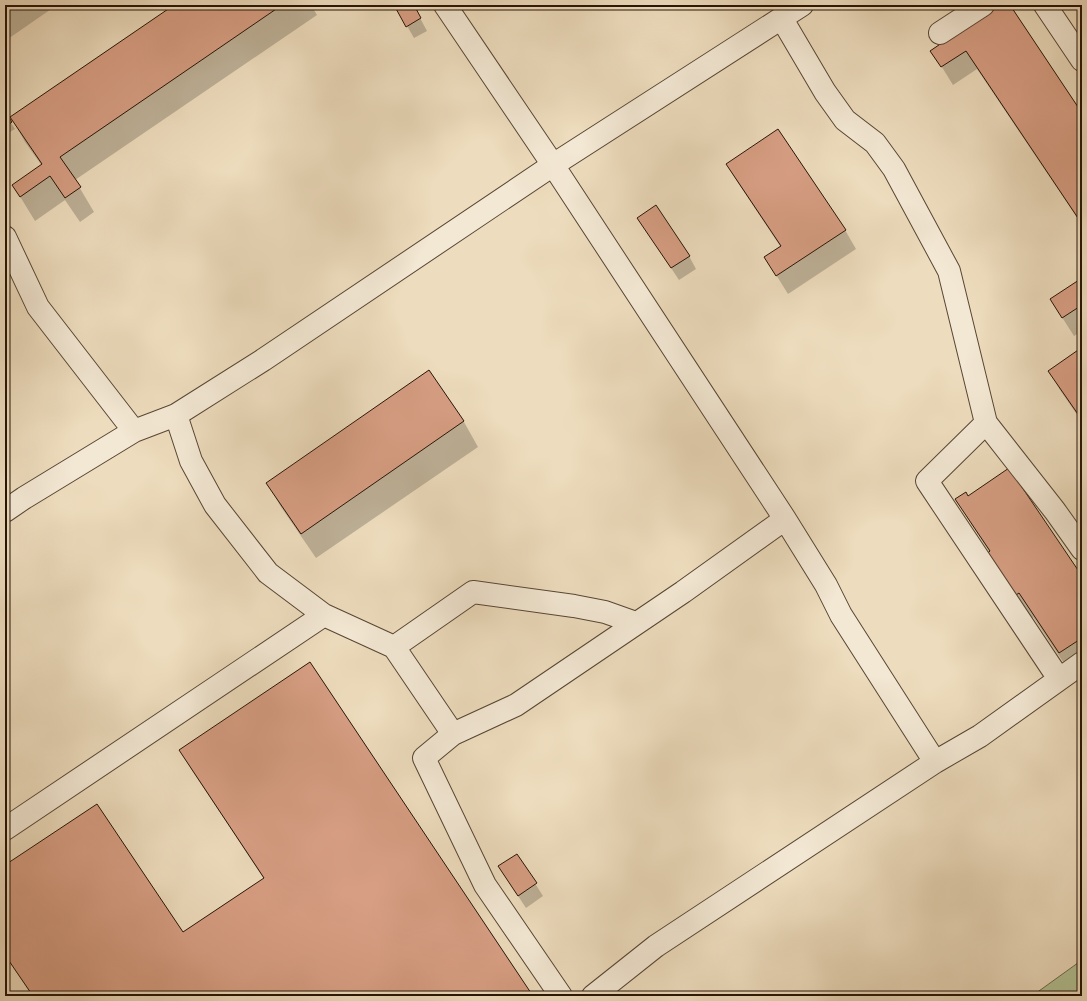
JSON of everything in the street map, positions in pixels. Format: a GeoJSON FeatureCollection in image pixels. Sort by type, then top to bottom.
{"type":"FeatureCollection","features":[{"type":"Feature","properties":{"kind":"lane"},"geometry":{"type":"LineString","coordinates":[[446,5],[553,165],[785,519],[826,585],[841,615],[935,762]]}},
{"type":"Feature","properties":{"kind":"lane"},"geometry":{"type":"LineString","coordinates":[[5,511],[134,431],[176,415],[263,360],[553,165],[802,5]]}},
{"type":"Feature","properties":{"kind":"lane"},"geometry":{"type":"LineString","coordinates":[[940,33],[983,5]]}},
{"type":"Feature","properties":{"kind":"lane"},"geometry":{"type":"LineString","coordinates":[[1045,5],[1082,60]]}},
{"type":"Feature","properties":{"kind":"lane"},"geometry":{"type":"LineString","coordinates":[[782,19],[825,92],[845,120],[875,143],[894,169],[949,271],[986,423],[1055,511],[1082,550]]}},
{"type":"Feature","properties":{"kind":"lane"},"geometry":{"type":"LineString","coordinates":[[5,237],[38,306],[134,431]]}},
{"type":"Feature","properties":{"kind":"lane"},"geometry":{"type":"LineString","coordinates":[[176,415],[191,461],[215,505],[268,573],[324,615],[394,647],[453,734]]}},
{"type":"Feature","properties":{"kind":"lane"},"geometry":{"type":"LineString","coordinates":[[986,423],[928,481],[1059,679]]}},
{"type":"Feature","properties":{"kind":"lane"},"geometry":{"type":"LineString","coordinates":[[561,996],[485,885],[424,758],[453,734],[516,705],[683,592],[785,519]]}},
{"type":"Feature","properties":{"kind":"lane"},"geometry":{"type":"LineString","coordinates":[[394,647],[473,592],[574,606],[605,612],[636,623]]}},
{"type":"Feature","properties":{"kind":"lane"},"geometry":{"type":"LineString","coordinates":[[5,829],[324,615]]}},
{"type":"Feature","properties":{"kind":"lane"},"geometry":{"type":"LineString","coordinates":[[593,996],[656,946],[935,762],[980,736],[1082,663]]}},
{"type":"Feature","properties":{"kind":"green space"},"geometry":{"type":"Polygon","coordinates":[[[1082,960],[1082,996],[1032,996],[1082,960]]]}},
{"type":"Feature","properties":{"kind":"building"},"geometry":{"type":"Polygon","coordinates":[[[174,5],[282,5],[60,157],[81,187],[65,198],[50,176],[20,197],[12,185],[42,164],[10,117],[174,5]]]}},
{"type":"Feature","properties":{"kind":"building"},"geometry":{"type":"Polygon","coordinates":[[[394,5],[414,5],[421,18],[406,27],[394,5]]]}},
{"type":"Feature","properties":{"kind":"building"},"geometry":{"type":"Polygon","coordinates":[[[998,5],[1010,5],[1082,113],[1082,224],[966,51],[941,67],[930,51],[998,5]]]}},
{"type":"Feature","properties":{"kind":"building"},"geometry":{"type":"Polygon","coordinates":[[[5,112],[12,122],[5,127],[5,112]]]}},
{"type":"Feature","properties":{"kind":"building"},"geometry":{"type":"Polygon","coordinates":[[[778,129],[846,230],[776,276],[764,257],[781,246],[726,164],[778,129]]]}},
{"type":"Feature","properties":{"kind":"building"},"geometry":{"type":"Polygon","coordinates":[[[656,205],[690,256],[671,268],[637,218],[656,205]]]}},
{"type":"Feature","properties":{"kind":"building"},"geometry":{"type":"Polygon","coordinates":[[[1082,278],[1082,305],[1062,318],[1050,299],[1082,278]]]}},
{"type":"Feature","properties":{"kind":"building"},"geometry":{"type":"Polygon","coordinates":[[[1082,345],[1082,420],[1048,371],[1081,348],[1080,347],[1082,345]]]}},
{"type":"Feature","properties":{"kind":"building"},"geometry":{"type":"Polygon","coordinates":[[[429,370],[464,421],[301,534],[266,483],[429,370]]]}},
{"type":"Feature","properties":{"kind":"building"},"geometry":{"type":"Polygon","coordinates":[[[1009,468],[1082,576],[1082,638],[1059,653],[1019,593],[1013,597],[985,555],[990,551],[955,499],[966,492],[968,496],[1009,468]]]}},
{"type":"Feature","properties":{"kind":"building"},"geometry":{"type":"Polygon","coordinates":[[[310,662],[533,996],[33,996],[5,955],[5,865],[97,804],[183,932],[264,878],[179,750],[310,662]]]}},
{"type":"Feature","properties":{"kind":"building"},"geometry":{"type":"Polygon","coordinates":[[[517,854],[537,883],[518,896],[498,866],[517,854]]]}}]}
